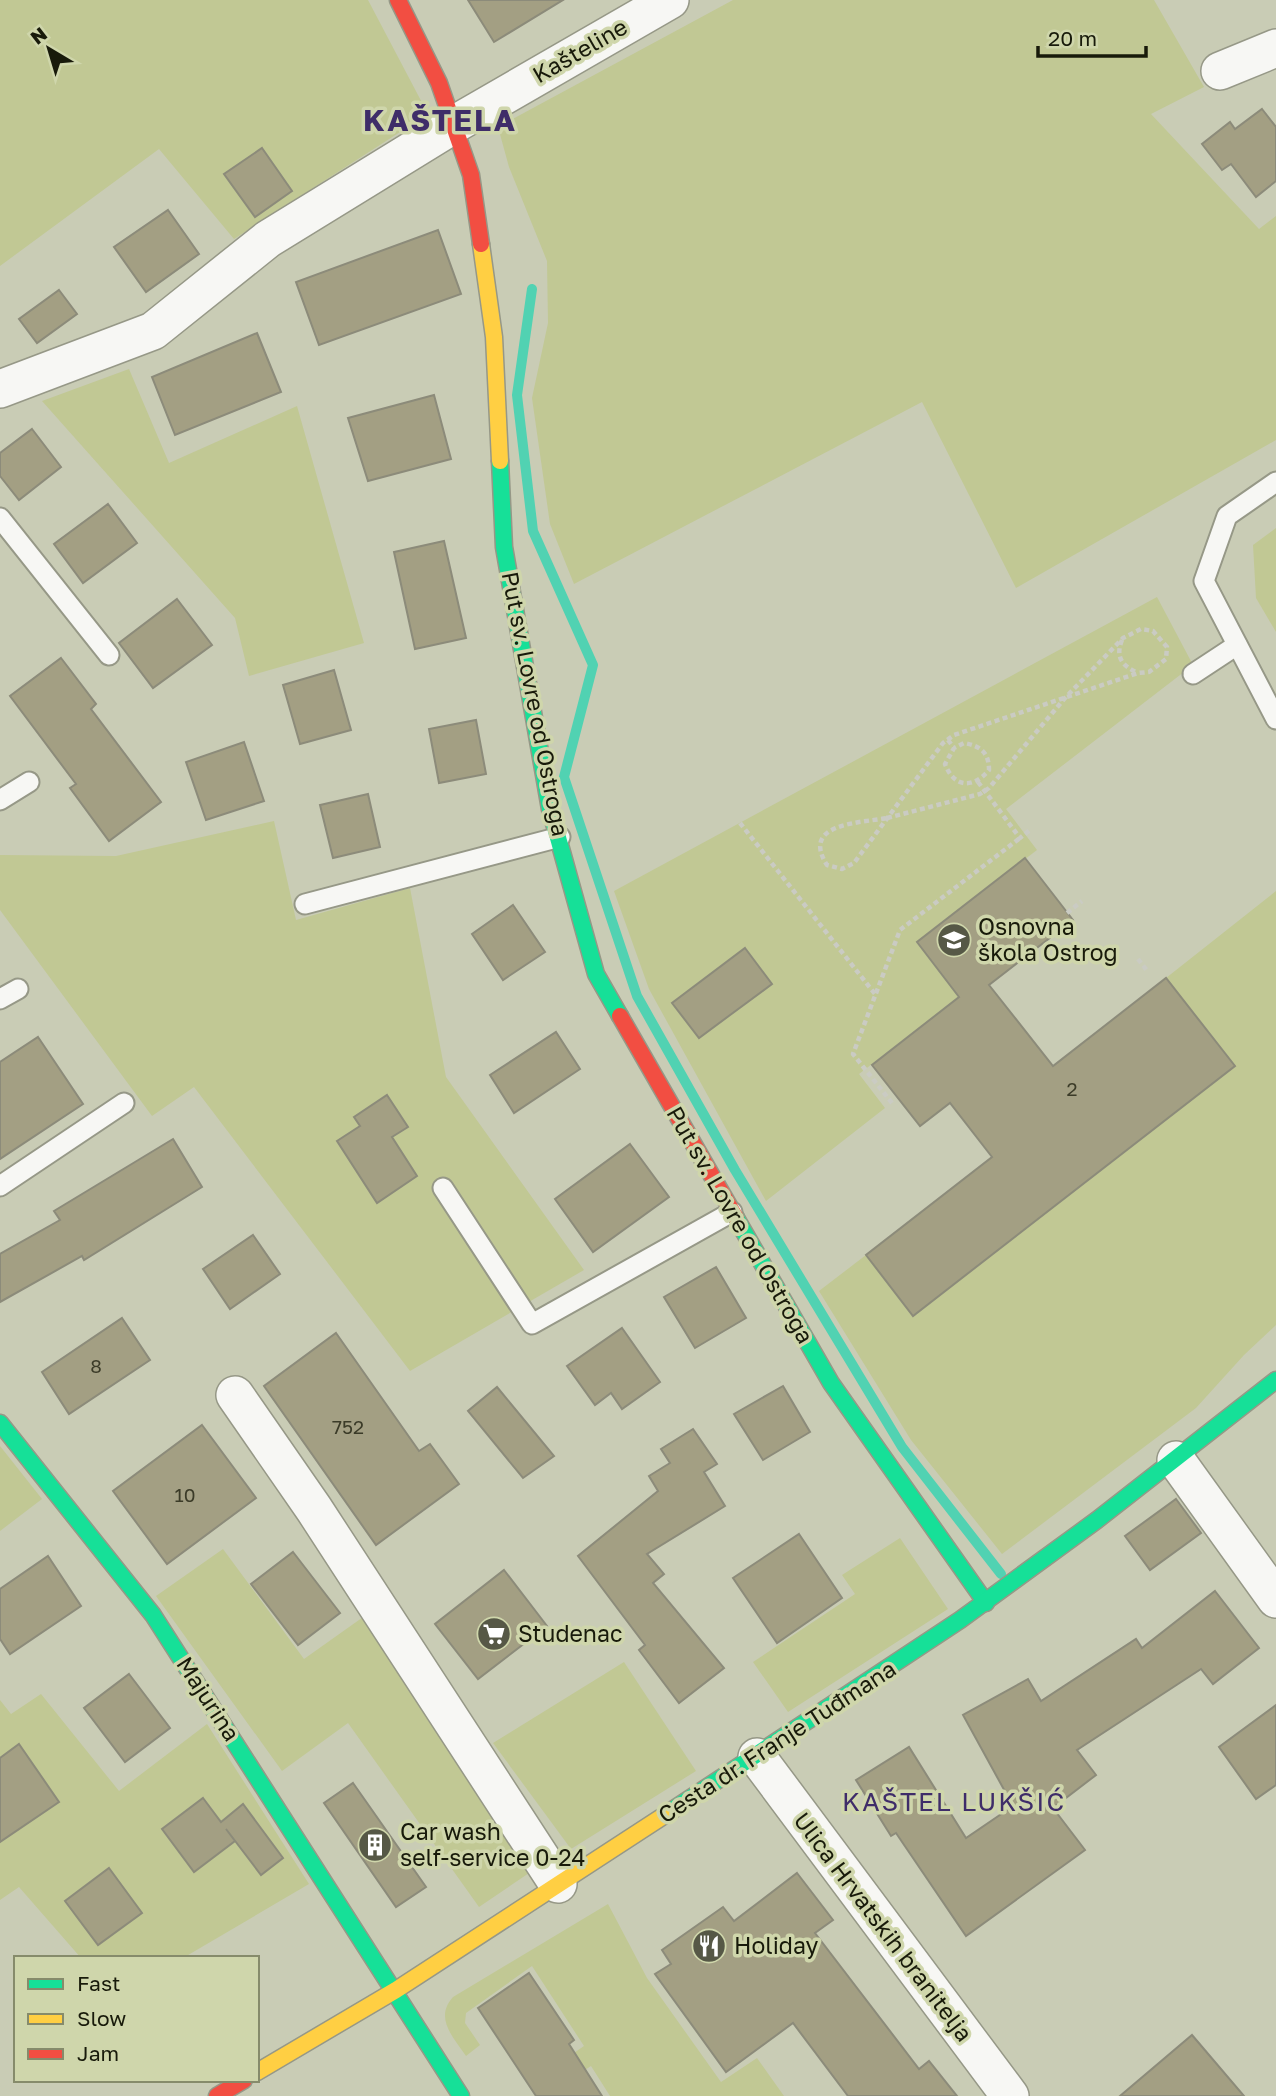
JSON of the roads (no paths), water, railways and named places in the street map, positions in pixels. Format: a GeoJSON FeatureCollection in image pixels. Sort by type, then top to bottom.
{"type":"FeatureCollection","features":[{"type":"Feature","properties":{"kind":"street","name":"Put sv. Lovre od Ostroga"},"geometry":{"type":"LineString","coordinates":[[398,0],[439,83],[471,175],[494,337],[504,547],[550,809],[560,837],[596,974],[831,1383],[986,1603]]}},
{"type":"Feature","properties":{"kind":"street","name":"Kašteline"},"geometry":{"type":"LineString","coordinates":[[0,389],[153,331],[268,239],[455,124],[670,0]]}},
{"type":"Feature","properties":{"kind":"street"},"geometry":{"type":"LineString","coordinates":[[1220,71],[1276,48]]}},
{"type":"Feature","properties":{"kind":"street","name":"Cesta dr. Franje Tuđmana"},"geometry":{"type":"LineString","coordinates":[[259,2071],[396,1990],[757,1757],[986,1603],[1176,1460],[1276,1380]]}},
{"type":"Feature","properties":{"kind":"street"},"geometry":{"type":"LineString","coordinates":[[235,1395],[314,1509],[558,1884]]}},
{"type":"Feature","properties":{"kind":"street","name":"Majurina"},"geometry":{"type":"LineString","coordinates":[[0,1423],[153,1615],[396,1990],[461,2096]]}},
{"type":"Feature","properties":{"kind":"street"},"geometry":{"type":"LineString","coordinates":[[1176,1460],[1276,1599]]}},
{"type":"Feature","properties":{"kind":"street","name":"Ulica Hrvatskih branitelja"},"geometry":{"type":"LineString","coordinates":[[757,1757],[1010,2096]]}},
{"type":"Feature","properties":{"kind":"street"},"geometry":{"type":"LineString","coordinates":[[218,2096],[241,2082]]}},
{"type":"Feature","properties":{"kind":"lane"},"geometry":{"type":"LineString","coordinates":[[1276,482],[1227,516],[1203,581],[1276,719]]}},
{"type":"Feature","properties":{"kind":"lane"},"geometry":{"type":"LineString","coordinates":[[0,518],[110,655]]}},
{"type":"Feature","properties":{"kind":"lane"},"geometry":{"type":"LineString","coordinates":[[1193,674],[1237,645]]}},
{"type":"Feature","properties":{"kind":"lane"},"geometry":{"type":"LineString","coordinates":[[0,800],[29,782]]}},
{"type":"Feature","properties":{"kind":"lane"},"geometry":{"type":"LineString","coordinates":[[305,905],[560,837]]}},
{"type":"Feature","properties":{"kind":"lane"},"geometry":{"type":"LineString","coordinates":[[0,999],[18,989]]}},
{"type":"Feature","properties":{"kind":"lane"},"geometry":{"type":"LineString","coordinates":[[0,1186],[124,1103]]}},
{"type":"Feature","properties":{"kind":"lane"},"geometry":{"type":"LineString","coordinates":[[443,1188],[532,1324],[732,1212]]}},
{"type":"Feature","properties":{"kind":"waterway"},"geometry":{"type":"LineString","coordinates":[[532,289],[517,395],[533,531],[593,665],[564,777],[637,996],[735,1170],[902,1447],[1001,1574]]}},
{"type":"Feature","properties":{"kind":"place","name":"Osnovna škola Ostrog"},"geometry":{"type":"Point","coordinates":[954,940]}},
{"type":"Feature","properties":{"kind":"place","name":"Studenac"},"geometry":{"type":"Point","coordinates":[494,1634]}},
{"type":"Feature","properties":{"kind":"place","name":"Car wash self-service 0-24"},"geometry":{"type":"Point","coordinates":[375,1845]}},
{"type":"Feature","properties":{"kind":"place","name":"Holiday"},"geometry":{"type":"Point","coordinates":[709,1946]}},
{"type":"Feature","properties":{"kind":"district","name":"KAŠTELA"},"geometry":{"type":"Point","coordinates":[440,121]}},
{"type":"Feature","properties":{"kind":"district","name":"KAŠTEL LUKŠIĆ"},"geometry":{"type":"Point","coordinates":[954,1802]}}]}
